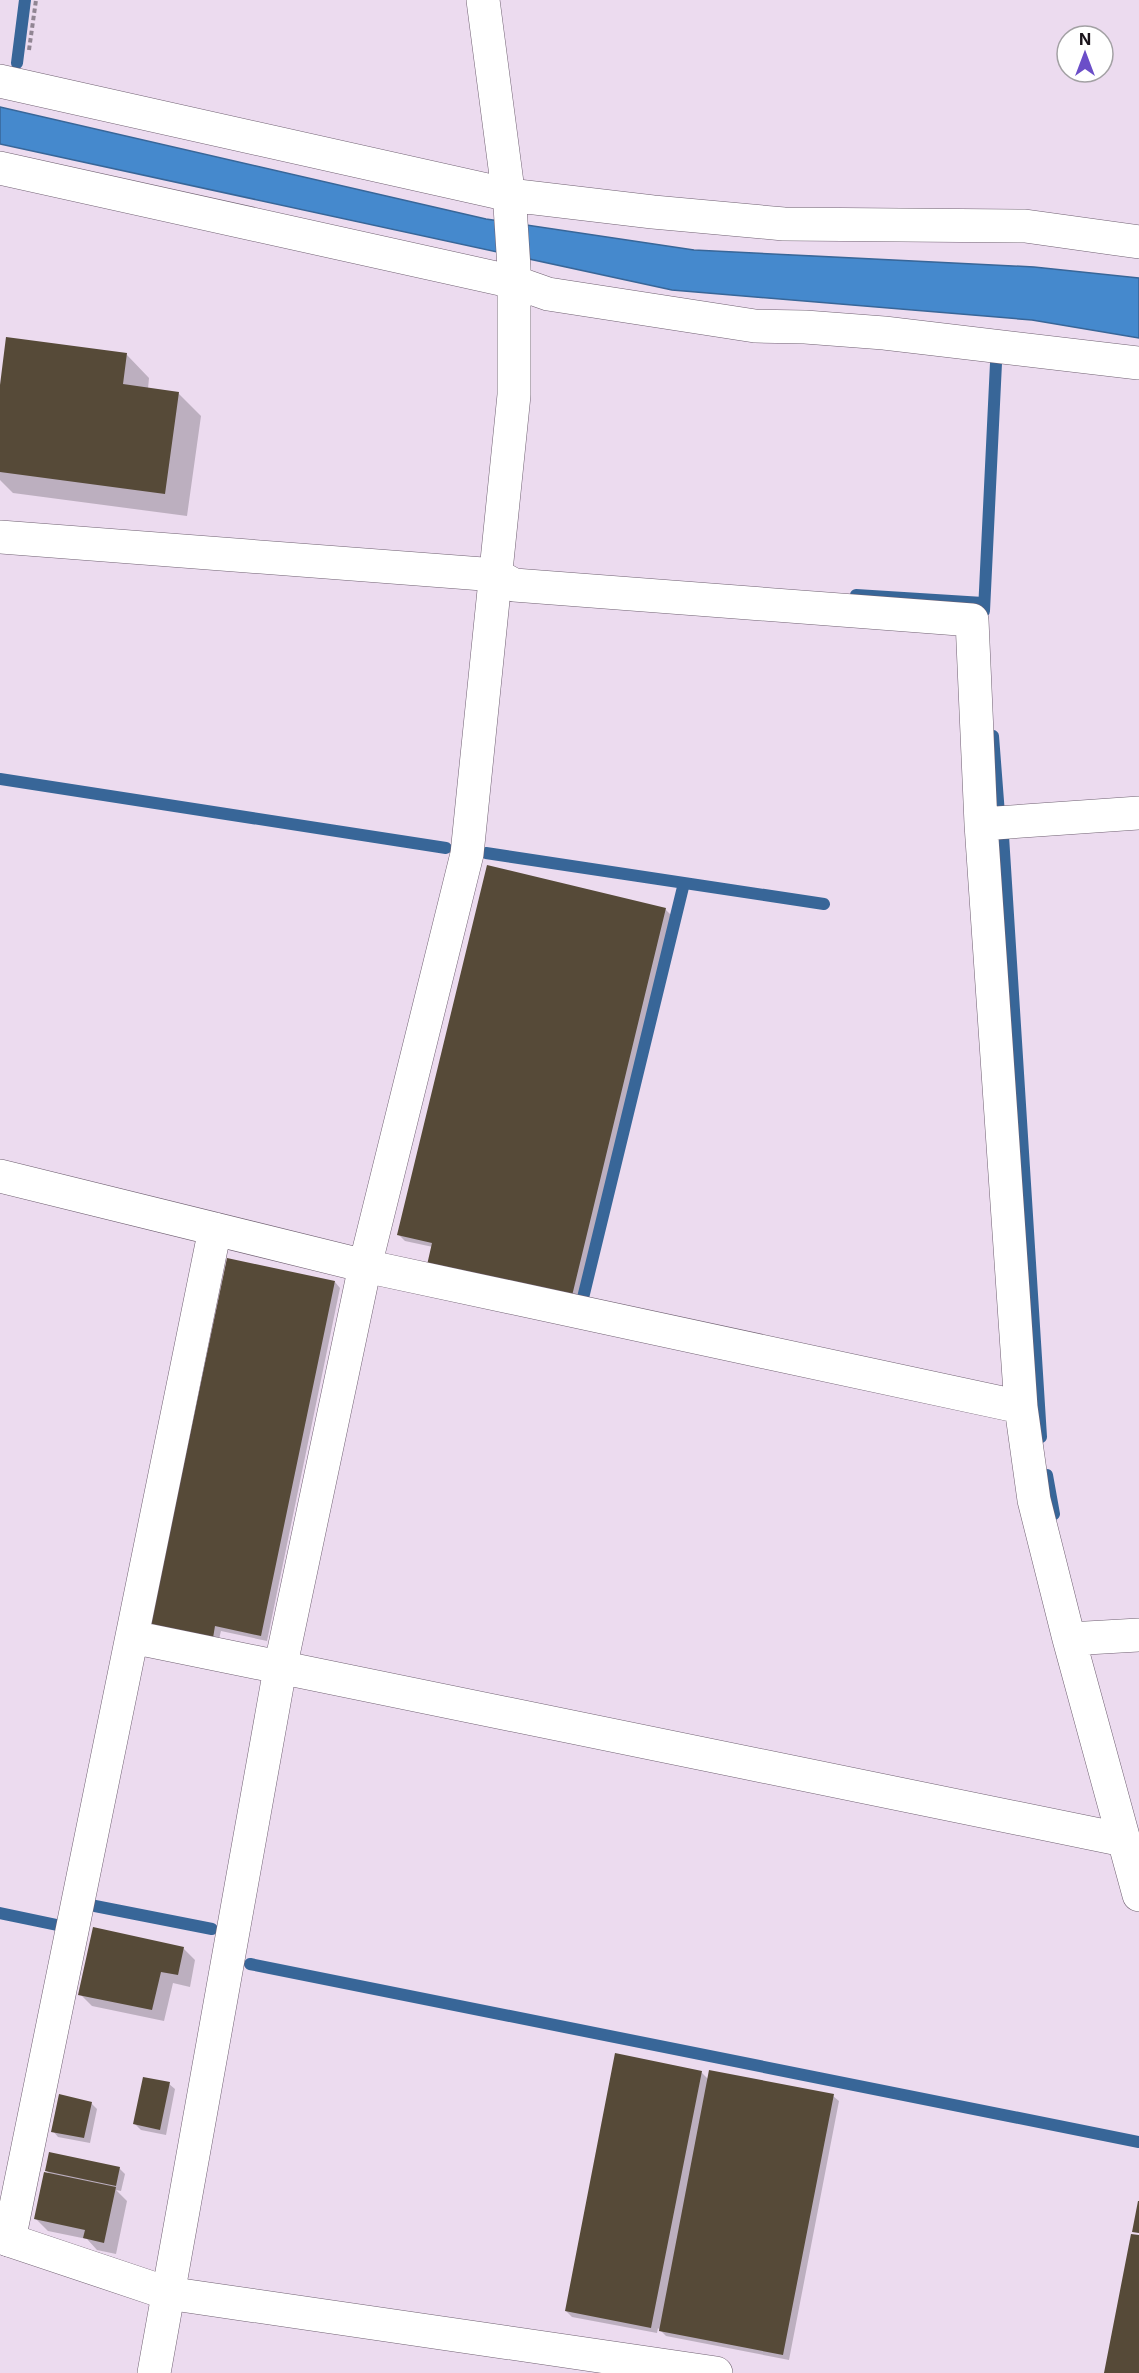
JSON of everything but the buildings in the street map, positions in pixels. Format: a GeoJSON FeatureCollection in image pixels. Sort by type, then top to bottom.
{"type":"FeatureCollection","features":[{"type":"Feature","properties":{"kind":"street"},"geometry":{"type":"LineString","coordinates":[[154,2373],[280,1669],[365,1266],[467,854],[514,395],[514,275],[510,201],[483,0]]}},
{"type":"Feature","properties":{"kind":"street"},"geometry":{"type":"LineString","coordinates":[[12,84],[510,201],[784,224],[1025,226],[1139,242]]}},
{"type":"Feature","properties":{"kind":"street"},"geometry":{"type":"LineString","coordinates":[[0,168],[514,275],[548,294],[755,326],[884,333],[1139,363]]}},
{"type":"Feature","properties":{"kind":"street"},"geometry":{"type":"LineString","coordinates":[[0,537],[496,575],[514,585],[972,620],[981,824],[1021,1407],[1034,1500],[1069,1639],[1139,1895]]}},
{"type":"Feature","properties":{"kind":"street"},"geometry":{"type":"LineString","coordinates":[[981,824],[1139,813]]}},
{"type":"Feature","properties":{"kind":"street"},"geometry":{"type":"LineString","coordinates":[[0,1176],[365,1266],[1021,1407]]}},
{"type":"Feature","properties":{"kind":"street"},"geometry":{"type":"LineString","coordinates":[[214,1229],[132,1637],[5,2238],[167,2293],[716,2373]]}},
{"type":"Feature","properties":{"kind":"street"},"geometry":{"type":"LineString","coordinates":[[1069,1639],[1139,1635]]}},
{"type":"Feature","properties":{"kind":"street"},"geometry":{"type":"LineString","coordinates":[[132,1637],[1124,1840]]}},
{"type":"Feature","properties":{"kind":"path"},"geometry":{"type":"LineString","coordinates":[[12,84],[36,0]]}},
{"type":"Feature","properties":{"kind":"water"},"geometry":{"type":"Polygon","coordinates":[[[0,107],[486,219],[694,250],[1034,267],[1139,278],[1139,338],[1032,320],[672,290],[0,144],[0,107]]]}},
{"type":"Feature","properties":{"kind":"waterway"},"geometry":{"type":"LineString","coordinates":[[17,63],[25,0]]}},
{"type":"Feature","properties":{"kind":"waterway"},"geometry":{"type":"LineString","coordinates":[[984,611],[996,363]]}},
{"type":"Feature","properties":{"kind":"waterway"},"geometry":{"type":"LineString","coordinates":[[856,595],[983,603]]}},
{"type":"Feature","properties":{"kind":"waterway"},"geometry":{"type":"LineString","coordinates":[[993,736],[999,814]]}},
{"type":"Feature","properties":{"kind":"waterway"},"geometry":{"type":"LineString","coordinates":[[0,779],[446,848]]}},
{"type":"Feature","properties":{"kind":"waterway"},"geometry":{"type":"LineString","coordinates":[[1003,836],[1041,1437]]}},
{"type":"Feature","properties":{"kind":"waterway"},"geometry":{"type":"LineString","coordinates":[[486,853],[824,904]]}},
{"type":"Feature","properties":{"kind":"waterway"},"geometry":{"type":"LineString","coordinates":[[582,1302],[684,883]]}},
{"type":"Feature","properties":{"kind":"waterway"},"geometry":{"type":"LineString","coordinates":[[1047,1475],[1054,1514]]}},
{"type":"Feature","properties":{"kind":"waterway"},"geometry":{"type":"LineString","coordinates":[[95,1906],[212,1929]]}},
{"type":"Feature","properties":{"kind":"waterway"},"geometry":{"type":"LineString","coordinates":[[0,1913],[57,1925]]}},
{"type":"Feature","properties":{"kind":"waterway"},"geometry":{"type":"LineString","coordinates":[[250,1964],[1139,2142]]}}]}
